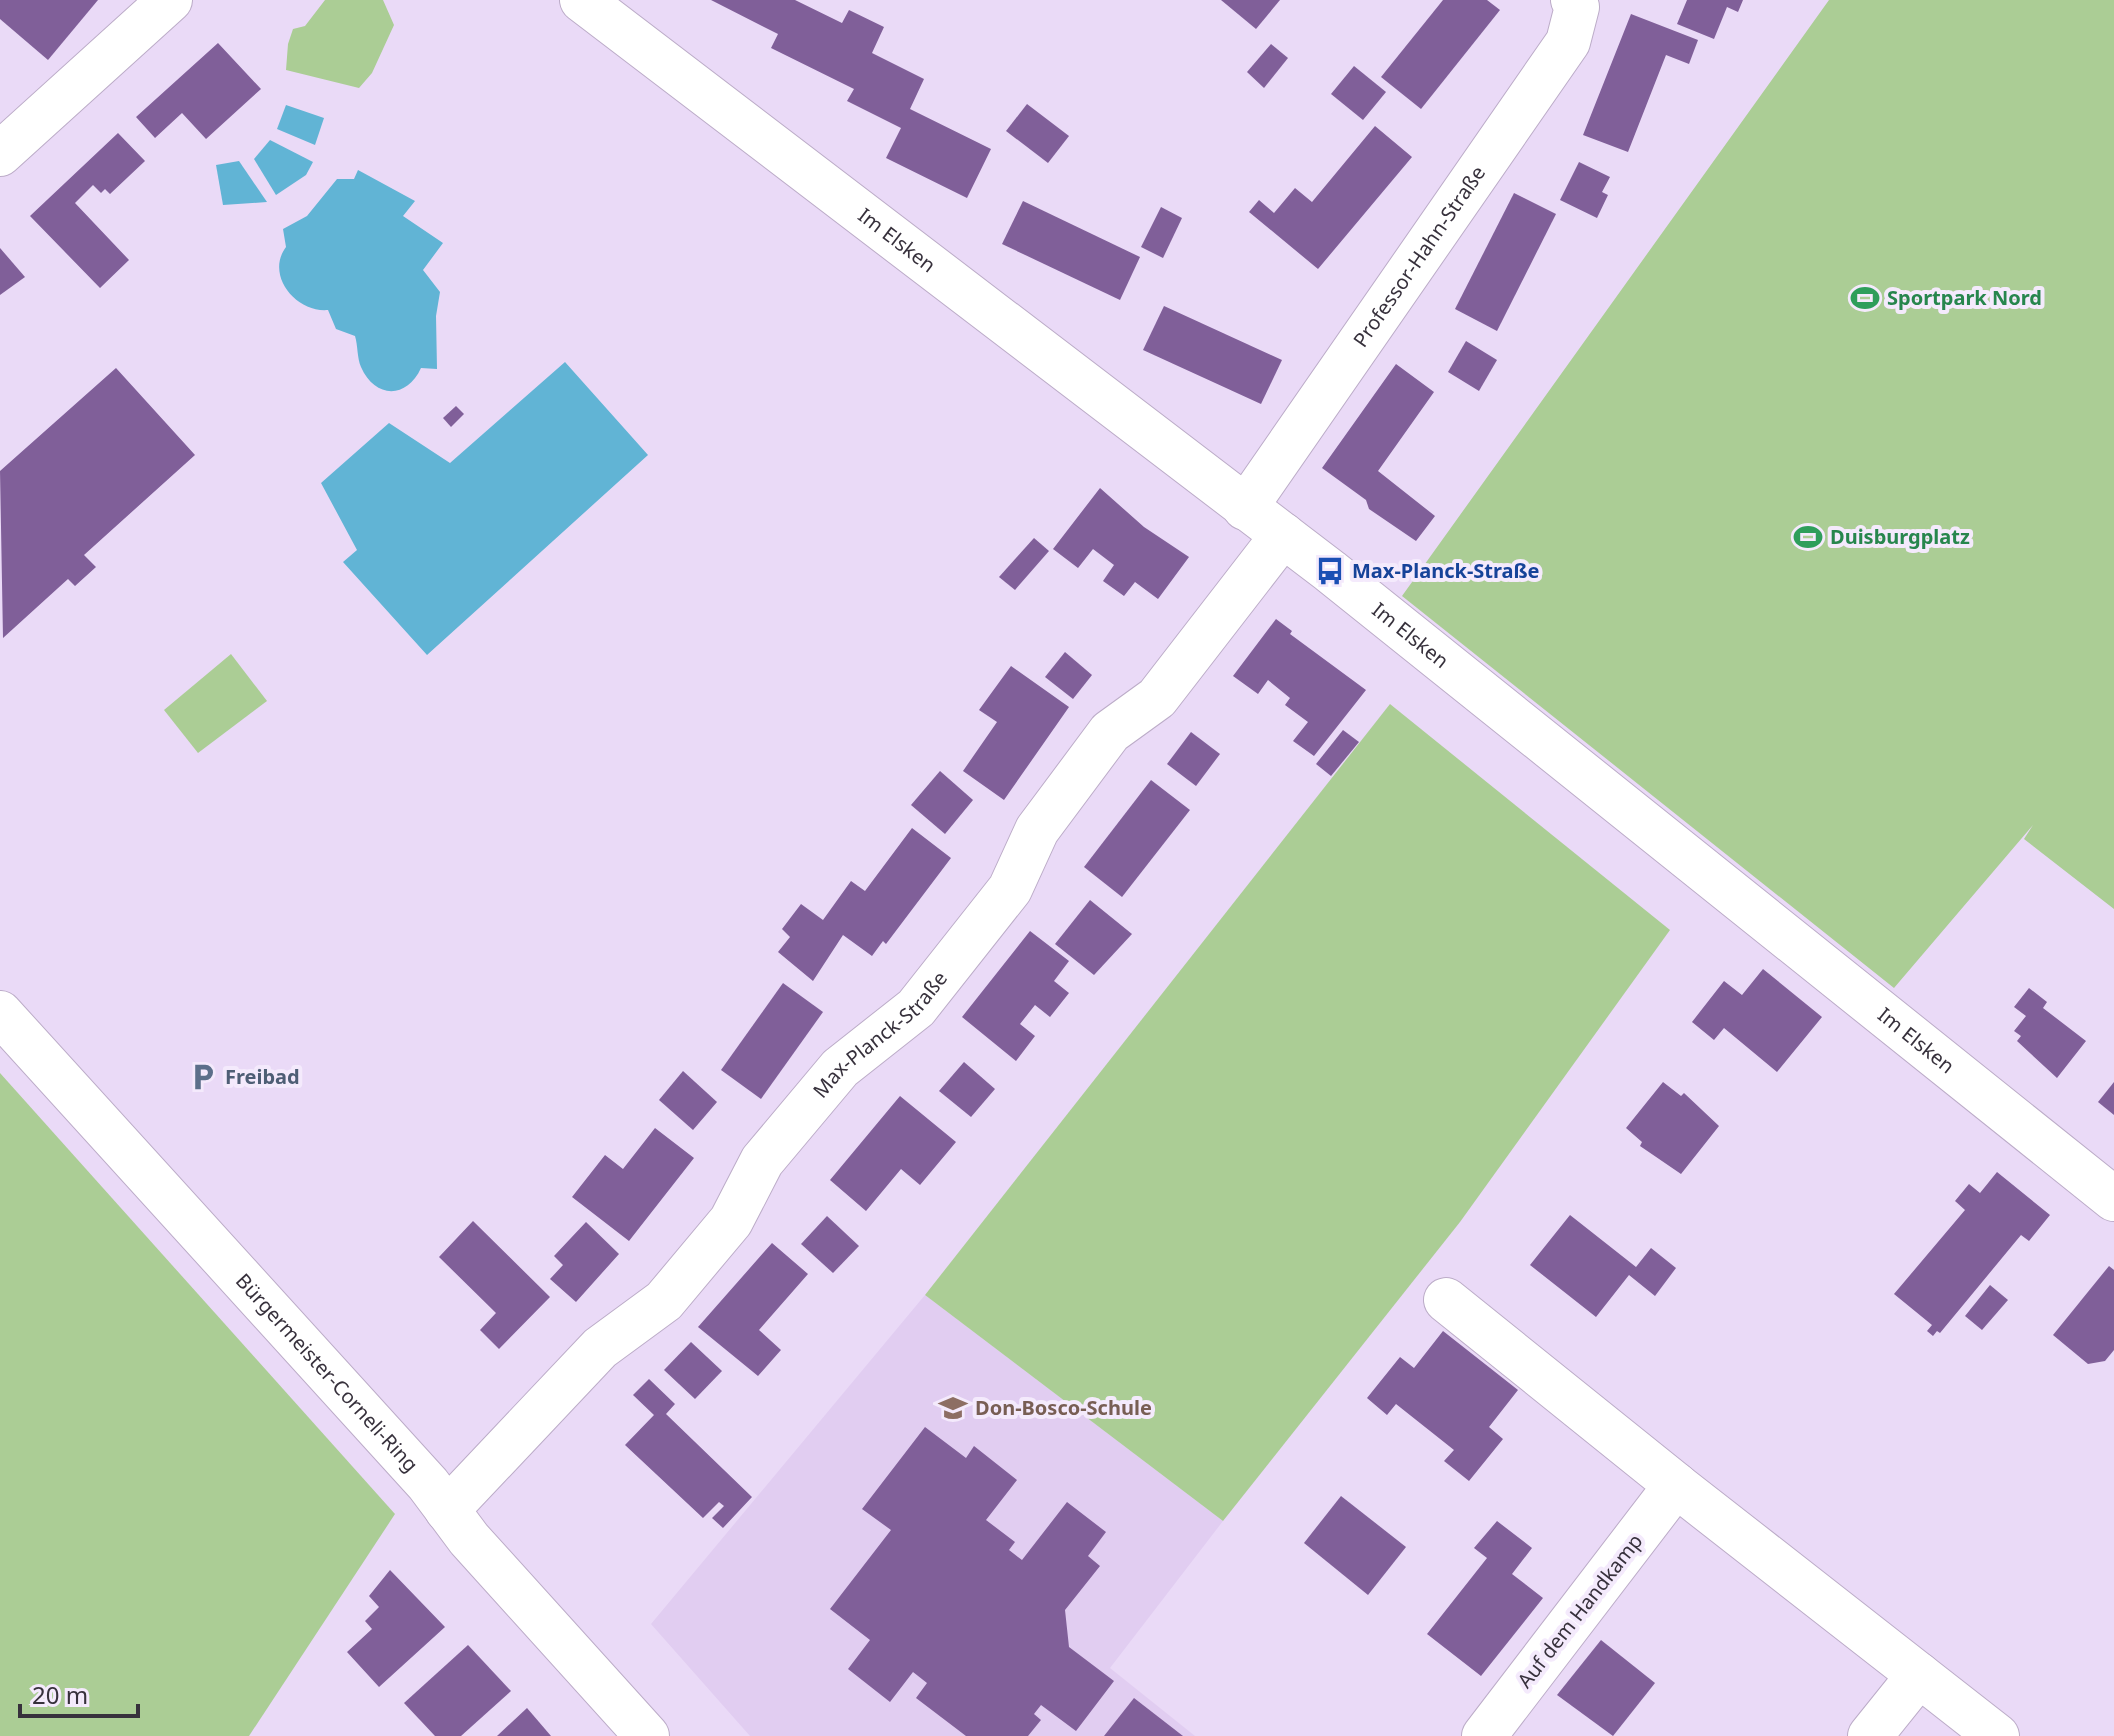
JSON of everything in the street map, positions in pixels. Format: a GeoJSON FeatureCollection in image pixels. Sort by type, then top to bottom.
{"type":"FeatureCollection","features":[{"type":"Feature","properties":{"kind":"street"},"geometry":{"type":"LineString","coordinates":[[0,154],[170,0]]}},
{"type":"Feature","properties":{"kind":"street","name":"Im Elsken"},"geometry":{"type":"LineString","coordinates":[[582,0],[1283,535],[1732,890],[2114,1199]]}},
{"type":"Feature","properties":{"kind":"street","name":"Professor-Hahn-Straße"},"geometry":{"type":"LineString","coordinates":[[1245,508],[1568,42],[1577,7],[1573,0]]}},
{"type":"Feature","properties":{"kind":"street","name":"Max-Planck-Straße"},"geometry":{"type":"LineString","coordinates":[[447,1510],[600,1348],[664,1301],[731,1221],[762,1161],[840,1068],[916,1008],[1010,889],[1037,830],[1110,732],[1157,698],[1283,535]]}},
{"type":"Feature","properties":{"kind":"street","name":"Bürgermeister-Corneli-Ring"},"geometry":{"type":"LineString","coordinates":[[0,1013],[428,1484],[469,1539],[647,1736]]}},
{"type":"Feature","properties":{"kind":"street"},"geometry":{"type":"LineString","coordinates":[[1446,1300],[1997,1736]]}},
{"type":"Feature","properties":{"kind":"street","name":"Auf dem Handkamp"},"geometry":{"type":"LineString","coordinates":[[1484,1736],[1676,1485]]}},
{"type":"Feature","properties":{"kind":"street"},"geometry":{"type":"LineString","coordinates":[[1870,1736],[1919,1675]]}},
{"type":"Feature","properties":{"kind":"shaded area","name":"Don-Bosco-Schule"},"geometry":{"type":"Polygon","coordinates":[[[925,1295],[1223,1521],[1110,1668],[1195,1736],[750,1736],[651,1624],[925,1295]]]}},
{"type":"Feature","properties":{"kind":"green space"},"geometry":{"type":"Polygon","coordinates":[[[325,0],[383,0],[394,25],[372,73],[359,88],[286,70],[288,44],[293,29],[305,26],[325,0]]]}},
{"type":"Feature","properties":{"kind":"green space","name":"Sportpark Nord"},"geometry":{"type":"Polygon","coordinates":[[[1829,0],[2114,0],[2114,909],[2024,839],[2033,825],[1894,988],[1402,596],[1829,0]]]}},
{"type":"Feature","properties":{"kind":"green space"},"geometry":{"type":"Polygon","coordinates":[[[231,654],[267,701],[198,753],[164,710],[231,654]]]}},
{"type":"Feature","properties":{"kind":"green space"},"geometry":{"type":"Polygon","coordinates":[[[1390,704],[1670,930],[1460,1222],[1223,1521],[925,1295],[1390,704]]]}},
{"type":"Feature","properties":{"kind":"green space"},"geometry":{"type":"Polygon","coordinates":[[[0,1073],[395,1514],[249,1736],[0,1736],[0,1073]]]}},
{"type":"Feature","properties":{"kind":"water"},"geometry":{"type":"Polygon","coordinates":[[[286,105],[324,118],[315,145],[277,129],[286,105]]]}},
{"type":"Feature","properties":{"kind":"water"},"geometry":{"type":"Polygon","coordinates":[[[270,140],[313,162],[306,175],[276,195],[254,159],[270,140]]]}},
{"type":"Feature","properties":{"kind":"water"},"geometry":{"type":"Polygon","coordinates":[[[239,161],[267,202],[223,205],[216,165],[239,161]]]}},
{"type":"Feature","properties":{"kind":"water"},"geometry":{"type":"Polygon","coordinates":[[[358,170],[415,201],[403,216],[443,243],[423,270],[440,292],[436,316],[437,369],[421,368],[415,378],[400,390],[382,390],[367,378],[359,360],[355,336],[336,329],[328,310],[316,309],[295,299],[287,290],[279,269],[286,247],[283,229],[307,216],[337,179],[354,179],[358,170]]]}},
{"type":"Feature","properties":{"kind":"water"},"geometry":{"type":"Polygon","coordinates":[[[565,362],[648,455],[427,655],[343,562],[357,550],[321,483],[389,423],[450,463],[565,362]]]}},
{"type":"Feature","properties":{"kind":"building"},"geometry":{"type":"Polygon","coordinates":[[[0,0],[98,0],[48,60],[0,19],[0,0]]]}},
{"type":"Feature","properties":{"kind":"building"},"geometry":{"type":"Polygon","coordinates":[[[711,0],[795,0],[842,23],[849,10],[884,27],[872,53],[924,79],[910,109],[991,149],[967,198],[886,158],[901,128],[847,101],[854,89],[771,48],[778,34],[711,0]]]}},
{"type":"Feature","properties":{"kind":"building"},"geometry":{"type":"Polygon","coordinates":[[[1221,0],[1280,0],[1256,29],[1221,0]]]}},
{"type":"Feature","properties":{"kind":"building"},"geometry":{"type":"Polygon","coordinates":[[[1443,0],[1487,0],[1500,10],[1421,109],[1381,77],[1443,0]]]}},
{"type":"Feature","properties":{"kind":"building"},"geometry":{"type":"Polygon","coordinates":[[[1687,0],[1743,0],[1738,12],[1727,7],[1714,39],[1677,24],[1687,0]]]}},
{"type":"Feature","properties":{"kind":"building"},"geometry":{"type":"Polygon","coordinates":[[[1631,14],[1698,40],[1689,64],[1666,55],[1628,152],[1583,135],[1631,14]]]}},
{"type":"Feature","properties":{"kind":"building"},"geometry":{"type":"Polygon","coordinates":[[[218,43],[261,89],[206,139],[182,113],[155,138],[136,117],[218,43]]]}},
{"type":"Feature","properties":{"kind":"building"},"geometry":{"type":"Polygon","coordinates":[[[1271,44],[1288,58],[1264,88],[1247,72],[1271,44]]]}},
{"type":"Feature","properties":{"kind":"building"},"geometry":{"type":"Polygon","coordinates":[[[1354,66],[1386,92],[1363,120],[1331,94],[1354,66]]]}},
{"type":"Feature","properties":{"kind":"building"},"geometry":{"type":"Polygon","coordinates":[[[1027,104],[1069,136],[1048,163],[1006,131],[1027,104]]]}},
{"type":"Feature","properties":{"kind":"building"},"geometry":{"type":"Polygon","coordinates":[[[1375,126],[1412,157],[1318,269],[1249,212],[1259,200],[1274,213],[1295,188],[1312,202],[1375,126]]]}},
{"type":"Feature","properties":{"kind":"building"},"geometry":{"type":"Polygon","coordinates":[[[118,133],[145,161],[110,194],[105,189],[101,193],[93,185],[75,203],[129,260],[100,288],[30,216],[118,133]]]}},
{"type":"Feature","properties":{"kind":"building"},"geometry":{"type":"Polygon","coordinates":[[[1579,162],[1610,177],[1602,192],[1608,195],[1597,218],[1560,200],[1579,162]]]}},
{"type":"Feature","properties":{"kind":"building"},"geometry":{"type":"Polygon","coordinates":[[[1514,193],[1556,214],[1497,331],[1455,309],[1514,193]]]}},
{"type":"Feature","properties":{"kind":"building"},"geometry":{"type":"Polygon","coordinates":[[[1023,201],[1140,257],[1120,300],[1002,244],[1023,201]]]}},
{"type":"Feature","properties":{"kind":"building"},"geometry":{"type":"Polygon","coordinates":[[[1161,207],[1182,218],[1163,258],[1141,247],[1161,207]]]}},
{"type":"Feature","properties":{"kind":"building"},"geometry":{"type":"Polygon","coordinates":[[[0,248],[25,277],[0,295],[0,248]]]}},
{"type":"Feature","properties":{"kind":"building"},"geometry":{"type":"Polygon","coordinates":[[[1164,306],[1282,360],[1261,404],[1143,350],[1164,306]]]}},
{"type":"Feature","properties":{"kind":"building"},"geometry":{"type":"Polygon","coordinates":[[[1466,341],[1497,360],[1479,391],[1448,372],[1466,341]]]}},
{"type":"Feature","properties":{"kind":"building"},"geometry":{"type":"Polygon","coordinates":[[[1396,364],[1434,392],[1378,471],[1435,516],[1416,541],[1369,509],[1366,500],[1322,468],[1396,364]]]}},
{"type":"Feature","properties":{"kind":"building"},"geometry":{"type":"Polygon","coordinates":[[[116,368],[195,455],[84,555],[96,567],[75,586],[68,579],[3,638],[0,471],[116,368]]]}},
{"type":"Feature","properties":{"kind":"building"},"geometry":{"type":"Polygon","coordinates":[[[456,406],[464,414],[451,427],[443,418],[456,406]]]}},
{"type":"Feature","properties":{"kind":"building"},"geometry":{"type":"Polygon","coordinates":[[[1100,488],[1144,527],[1189,557],[1158,599],[1135,582],[1124,596],[1103,581],[1114,565],[1093,549],[1078,568],[1053,549],[1100,488]]]}},
{"type":"Feature","properties":{"kind":"building"},"geometry":{"type":"Polygon","coordinates":[[[1034,538],[1049,551],[1015,590],[999,577],[1034,538]]]}},
{"type":"Feature","properties":{"kind":"building"},"geometry":{"type":"Polygon","coordinates":[[[1276,619],[1292,631],[1290,634],[1366,690],[1314,756],[1293,741],[1308,722],[1285,705],[1290,698],[1268,680],[1258,694],[1233,676],[1276,619]]]}},
{"type":"Feature","properties":{"kind":"building"},"geometry":{"type":"Polygon","coordinates":[[[1065,652],[1092,675],[1073,699],[1045,677],[1065,652]]]}},
{"type":"Feature","properties":{"kind":"building"},"geometry":{"type":"Polygon","coordinates":[[[1011,666],[1069,707],[1004,800],[963,771],[997,722],[979,710],[1011,666]]]}},
{"type":"Feature","properties":{"kind":"building"},"geometry":{"type":"Polygon","coordinates":[[[1343,730],[1359,742],[1331,776],[1316,764],[1343,730]]]}},
{"type":"Feature","properties":{"kind":"building"},"geometry":{"type":"Polygon","coordinates":[[[1191,732],[1220,754],[1196,786],[1167,764],[1191,732]]]}},
{"type":"Feature","properties":{"kind":"building"},"geometry":{"type":"Polygon","coordinates":[[[940,771],[973,800],[945,834],[911,805],[940,771]]]}},
{"type":"Feature","properties":{"kind":"building"},"geometry":{"type":"Polygon","coordinates":[[[1151,780],[1190,810],[1122,897],[1084,867],[1151,780]]]}},
{"type":"Feature","properties":{"kind":"building"},"geometry":{"type":"Polygon","coordinates":[[[912,828],[951,858],[886,944],[883,941],[872,956],[843,935],[813,981],[778,952],[790,937],[782,929],[801,904],[823,920],[851,881],[865,891],[912,828]]]}},
{"type":"Feature","properties":{"kind":"building"},"geometry":{"type":"Polygon","coordinates":[[[1090,900],[1132,934],[1094,975],[1055,944],[1090,900]]]}},
{"type":"Feature","properties":{"kind":"building"},"geometry":{"type":"Polygon","coordinates":[[[1030,931],[1069,961],[1054,981],[1069,993],[1050,1017],[1035,1005],[1020,1024],[1035,1036],[1016,1061],[962,1017],[1030,931]]]}},
{"type":"Feature","properties":{"kind":"building"},"geometry":{"type":"Polygon","coordinates":[[[1763,969],[1822,1017],[1777,1072],[1724,1028],[1714,1040],[1692,1022],[1724,981],[1742,995],[1763,969]]]}},
{"type":"Feature","properties":{"kind":"building"},"geometry":{"type":"Polygon","coordinates":[[[783,983],[823,1012],[761,1099],[721,1070],[783,983]]]}},
{"type":"Feature","properties":{"kind":"building"},"geometry":{"type":"Polygon","coordinates":[[[2029,988],[2047,1002],[2043,1008],[2086,1041],[2057,1078],[2017,1041],[2021,1036],[2014,1031],[2026,1016],[2014,1007],[2029,988]]]}},
{"type":"Feature","properties":{"kind":"building"},"geometry":{"type":"Polygon","coordinates":[[[964,1062],[995,1089],[971,1117],[939,1091],[964,1062]]]}},
{"type":"Feature","properties":{"kind":"building"},"geometry":{"type":"Polygon","coordinates":[[[683,1071],[717,1102],[693,1130],[659,1100],[683,1071]]]}},
{"type":"Feature","properties":{"kind":"building"},"geometry":{"type":"Polygon","coordinates":[[[1663,1082],[1681,1096],[1684,1093],[1719,1126],[1681,1174],[1640,1146],[1642,1142],[1626,1128],[1663,1082]]]}},
{"type":"Feature","properties":{"kind":"building"},"geometry":{"type":"Polygon","coordinates":[[[2114,1082],[2114,1115],[2098,1102],[2114,1082]]]}},
{"type":"Feature","properties":{"kind":"building"},"geometry":{"type":"Polygon","coordinates":[[[900,1096],[956,1142],[920,1185],[901,1169],[866,1211],[830,1180],[900,1096]]]}},
{"type":"Feature","properties":{"kind":"building"},"geometry":{"type":"Polygon","coordinates":[[[655,1128],[694,1158],[629,1241],[572,1197],[605,1155],[623,1169],[655,1128]]]}},
{"type":"Feature","properties":{"kind":"building"},"geometry":{"type":"Polygon","coordinates":[[[1997,1172],[2050,1215],[2029,1241],[2021,1235],[1940,1333],[1937,1331],[1933,1336],[1927,1331],[1932,1325],[1894,1294],[1965,1210],[1955,1201],[1969,1184],[1980,1193],[1997,1172]]]}},
{"type":"Feature","properties":{"kind":"building"},"geometry":{"type":"Polygon","coordinates":[[[1570,1215],[1636,1267],[1651,1248],[1676,1268],[1655,1296],[1629,1275],[1596,1317],[1530,1265],[1570,1215]]]}},
{"type":"Feature","properties":{"kind":"building"},"geometry":{"type":"Polygon","coordinates":[[[827,1216],[859,1246],[833,1273],[801,1244],[827,1216]]]}},
{"type":"Feature","properties":{"kind":"building"},"geometry":{"type":"Polygon","coordinates":[[[473,1221],[550,1297],[499,1349],[480,1330],[496,1313],[439,1257],[473,1221]]]}},
{"type":"Feature","properties":{"kind":"building"},"geometry":{"type":"Polygon","coordinates":[[[586,1222],[619,1254],[576,1302],[550,1279],[563,1265],[554,1256],[586,1222]]]}},
{"type":"Feature","properties":{"kind":"building"},"geometry":{"type":"Polygon","coordinates":[[[772,1243],[808,1274],[759,1330],[781,1350],[758,1376],[698,1327],[772,1243]]]}},
{"type":"Feature","properties":{"kind":"building"},"geometry":{"type":"Polygon","coordinates":[[[2109,1266],[2114,1270],[2114,1350],[2105,1361],[2088,1364],[2053,1335],[2109,1266]]]}},
{"type":"Feature","properties":{"kind":"building"},"geometry":{"type":"Polygon","coordinates":[[[1990,1285],[2008,1300],[1982,1330],[1965,1316],[1990,1285]]]}},
{"type":"Feature","properties":{"kind":"building"},"geometry":{"type":"Polygon","coordinates":[[[1443,1331],[1518,1390],[1489,1427],[1503,1439],[1469,1481],[1444,1461],[1454,1450],[1396,1404],[1387,1415],[1367,1398],[1400,1357],[1414,1368],[1443,1331]]]}},
{"type":"Feature","properties":{"kind":"building"},"geometry":{"type":"Polygon","coordinates":[[[691,1342],[722,1371],[695,1399],[664,1370],[691,1342]]]}},
{"type":"Feature","properties":{"kind":"building"},"geometry":{"type":"Polygon","coordinates":[[[649,1379],[675,1404],[666,1414],[752,1497],[723,1528],[712,1518],[724,1506],[719,1502],[703,1518],[625,1445],[654,1415],[633,1395],[649,1379]]]}},
{"type":"Feature","properties":{"kind":"building"},"geometry":{"type":"Polygon","coordinates":[[[925,1427],[966,1458],[974,1446],[1017,1480],[986,1520],[1015,1542],[1009,1550],[1022,1560],[1067,1502],[1106,1532],[1088,1556],[1100,1566],[1065,1610],[1069,1647],[1114,1681],[1076,1731],[1041,1705],[1034,1714],[1041,1720],[1028,1736],[966,1736],[916,1698],[927,1683],[913,1672],[890,1702],[848,1669],[870,1640],[830,1609],[891,1530],[862,1509],[925,1427]]]}},
{"type":"Feature","properties":{"kind":"building"},"geometry":{"type":"Polygon","coordinates":[[[1341,1496],[1406,1547],[1368,1595],[1304,1543],[1341,1496]]]}},
{"type":"Feature","properties":{"kind":"building"},"geometry":{"type":"Polygon","coordinates":[[[1497,1521],[1532,1548],[1512,1574],[1543,1598],[1481,1676],[1427,1634],[1487,1558],[1474,1548],[1497,1521]]]}},
{"type":"Feature","properties":{"kind":"building"},"geometry":{"type":"Polygon","coordinates":[[[390,1570],[445,1627],[379,1687],[347,1652],[372,1629],[365,1621],[379,1607],[369,1596],[390,1570]]]}},
{"type":"Feature","properties":{"kind":"building"},"geometry":{"type":"Polygon","coordinates":[[[1601,1640],[1655,1683],[1613,1736],[1557,1695],[1601,1640]]]}},
{"type":"Feature","properties":{"kind":"building"},"geometry":{"type":"Polygon","coordinates":[[[468,1645],[511,1691],[461,1736],[435,1736],[404,1703],[468,1645]]]}},
{"type":"Feature","properties":{"kind":"building"},"geometry":{"type":"Polygon","coordinates":[[[1134,1698],[1183,1736],[1104,1736],[1134,1698]]]}},
{"type":"Feature","properties":{"kind":"building"},"geometry":{"type":"Polygon","coordinates":[[[527,1708],[551,1736],[497,1736],[527,1708]]]}},
{"type":"Feature","properties":{"kind":"place","name":"Sportpark Nord"},"geometry":{"type":"Point","coordinates":[1865,298]}},
{"type":"Feature","properties":{"kind":"place","name":"Duisburgplatz"},"geometry":{"type":"Point","coordinates":[1808,537]}},
{"type":"Feature","properties":{"kind":"place","name":"Max-Planck-Straße"},"geometry":{"type":"Point","coordinates":[1330,571]}},
{"type":"Feature","properties":{"kind":"place","name":"Freibad"},"geometry":{"type":"Point","coordinates":[203,1077]}},
{"type":"Feature","properties":{"kind":"place","name":"Don-Bosco-Schule"},"geometry":{"type":"Point","coordinates":[953,1408]}}]}
